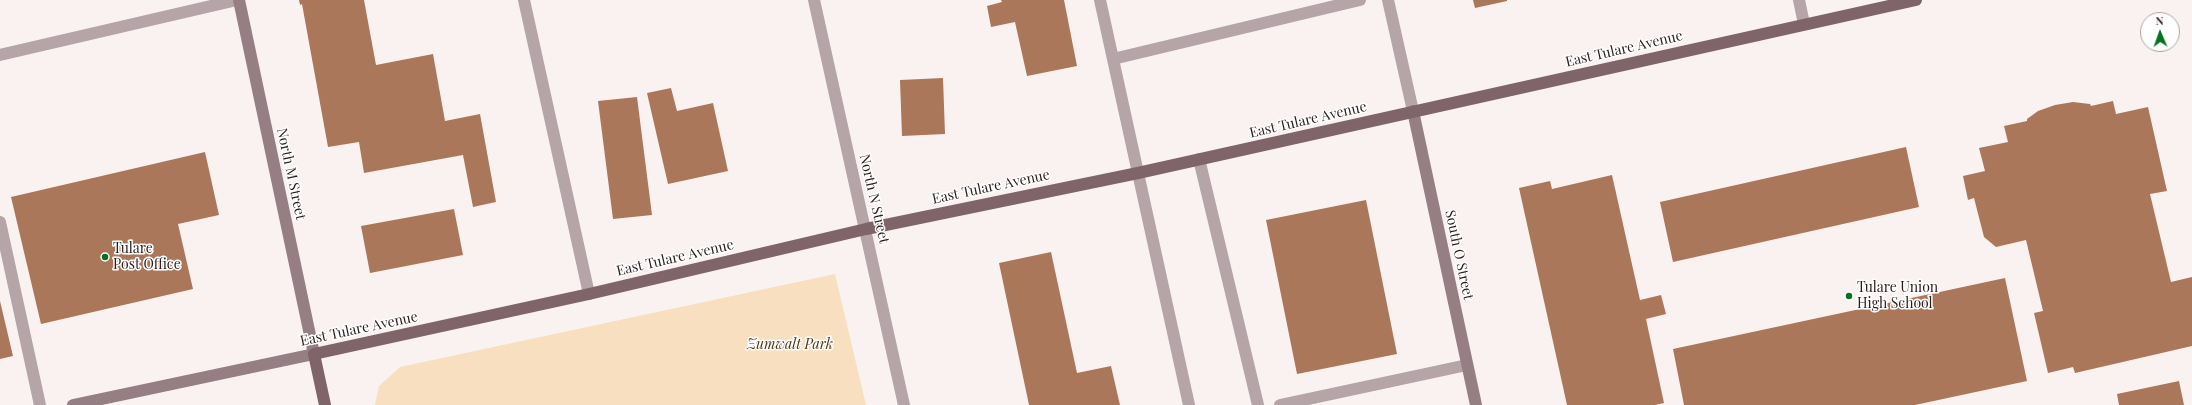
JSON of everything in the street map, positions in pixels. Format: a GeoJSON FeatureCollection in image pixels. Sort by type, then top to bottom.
{"type":"FeatureCollection","features":[{"type":"Feature","properties":{"kind":"main road","name":"North M Street"},"geometry":{"type":"LineString","coordinates":[[238,0],[314,354]]}},
{"type":"Feature","properties":{"kind":"main road","name":"East Tulare Avenue"},"geometry":{"type":"LineString","coordinates":[[73,405],[589,294],[866,229],[1138,173],[1916,0]]}},
{"type":"Feature","properties":{"kind":"main road","name":"South O Street"},"geometry":{"type":"LineString","coordinates":[[1413,112],[1476,405]]}},
{"type":"Feature","properties":{"kind":"main road"},"geometry":{"type":"LineString","coordinates":[[314,354],[325,405]]}},
{"type":"Feature","properties":{"kind":"street"},"geometry":{"type":"LineString","coordinates":[[0,55],[238,0]]}},
{"type":"Feature","properties":{"kind":"street"},"geometry":{"type":"LineString","coordinates":[[524,0],[589,294]]}},
{"type":"Feature","properties":{"kind":"street","name":"North N Street"},"geometry":{"type":"LineString","coordinates":[[814,0],[904,405]]}},
{"type":"Feature","properties":{"kind":"street"},"geometry":{"type":"LineString","coordinates":[[1100,0],[1189,405]]}},
{"type":"Feature","properties":{"kind":"street"},"geometry":{"type":"LineString","coordinates":[[1113,59],[1360,0]]}},
{"type":"Feature","properties":{"kind":"street"},"geometry":{"type":"LineString","coordinates":[[1388,0],[1413,112]]}},
{"type":"Feature","properties":{"kind":"street"},"geometry":{"type":"LineString","coordinates":[[1799,0],[1804,24]]}},
{"type":"Feature","properties":{"kind":"street"},"geometry":{"type":"LineString","coordinates":[[1199,159],[1258,405]]}},
{"type":"Feature","properties":{"kind":"street"},"geometry":{"type":"LineString","coordinates":[[0,222],[40,405]]}},
{"type":"Feature","properties":{"kind":"street"},"geometry":{"type":"LineString","coordinates":[[1280,405],[1467,365]]}},
{"type":"Feature","properties":{"kind":"green space","name":"Zumwalt Park"},"geometry":{"type":"Polygon","coordinates":[[[835,274],[866,405],[375,405],[379,386],[400,367],[835,274]]]}},
{"type":"Feature","properties":{"kind":"building"},"geometry":{"type":"Polygon","coordinates":[[[299,0],[364,0],[376,65],[433,54],[445,121],[480,114],[496,202],[473,207],[463,155],[364,173],[359,142],[328,147],[302,4],[300,5],[299,0]]]}},
{"type":"Feature","properties":{"kind":"building"},"geometry":{"type":"Polygon","coordinates":[[[1001,0],[1064,0],[1077,66],[1027,76],[1015,22],[991,27],[987,6],[1002,2],[1001,0]]]}},
{"type":"Feature","properties":{"kind":"building"},"geometry":{"type":"Polygon","coordinates":[[[1473,0],[1507,0],[1507,1],[1475,8],[1473,0]]]}},
{"type":"Feature","properties":{"kind":"building"},"geometry":{"type":"Polygon","coordinates":[[[943,78],[945,134],[902,136],[900,80],[943,78]]]}},
{"type":"Feature","properties":{"kind":"building"},"geometry":{"type":"Polygon","coordinates":[[[671,88],[677,111],[713,103],[728,171],[668,184],[647,93],[671,88]]]}},
{"type":"Feature","properties":{"kind":"building"},"geometry":{"type":"Polygon","coordinates":[[[637,97],[652,215],[613,219],[598,101],[637,97]]]}},
{"type":"Feature","properties":{"kind":"building"},"geometry":{"type":"Polygon","coordinates":[[[2113,101],[2116,114],[2148,107],[2167,191],[2150,194],[2171,282],[2192,277],[2192,346],[2075,373],[2073,367],[2048,373],[2034,313],[2043,311],[2026,240],[1996,247],[1984,237],[1974,198],[1968,200],[1963,176],[1985,171],[1979,148],[2008,142],[2004,126],[2027,121],[2027,119],[2038,111],[2055,105],[2073,102],[2090,104],[2091,106],[2113,101]]]}},
{"type":"Feature","properties":{"kind":"building"},"geometry":{"type":"Polygon","coordinates":[[[1906,147],[1919,207],[1673,262],[1660,202],[1906,147]]]}},
{"type":"Feature","properties":{"kind":"building","name":"Tulare Post Office"},"geometry":{"type":"Polygon","coordinates":[[[205,152],[219,215],[178,224],[193,289],[41,324],[11,197],[205,152]]]}},
{"type":"Feature","properties":{"kind":"building"},"geometry":{"type":"Polygon","coordinates":[[[1612,175],[1640,300],[1661,295],[1666,314],[1646,319],[1664,403],[1655,405],[1567,405],[1519,188],[1550,181],[1552,189],[1612,175]]]}},
{"type":"Feature","properties":{"kind":"building"},"geometry":{"type":"Polygon","coordinates":[[[1366,200],[1397,354],[1297,374],[1266,220],[1366,200]]]}},
{"type":"Feature","properties":{"kind":"building"},"geometry":{"type":"Polygon","coordinates":[[[454,209],[463,255],[370,273],[361,226],[454,209]]]}},
{"type":"Feature","properties":{"kind":"building"},"geometry":{"type":"Polygon","coordinates":[[[1051,252],[1077,373],[1111,366],[1120,405],[1029,405],[999,263],[1051,252]]]}},
{"type":"Feature","properties":{"kind":"building"},"geometry":{"type":"Polygon","coordinates":[[[2005,278],[2027,381],[1915,405],[1684,405],[1673,349],[2005,278]]]}},
{"type":"Feature","properties":{"kind":"building"},"geometry":{"type":"Polygon","coordinates":[[[0,301],[13,356],[0,359],[0,301]]]}},
{"type":"Feature","properties":{"kind":"building"},"geometry":{"type":"Polygon","coordinates":[[[2179,381],[2184,405],[2119,405],[2117,394],[2179,381]]]}},
{"type":"Feature","properties":{"kind":"place","name":"Tulare Post Office"},"geometry":{"type":"Point","coordinates":[105,257]}},
{"type":"Feature","properties":{"kind":"place","name":"Tulare Union High School"},"geometry":{"type":"Point","coordinates":[1849,296]}}]}
